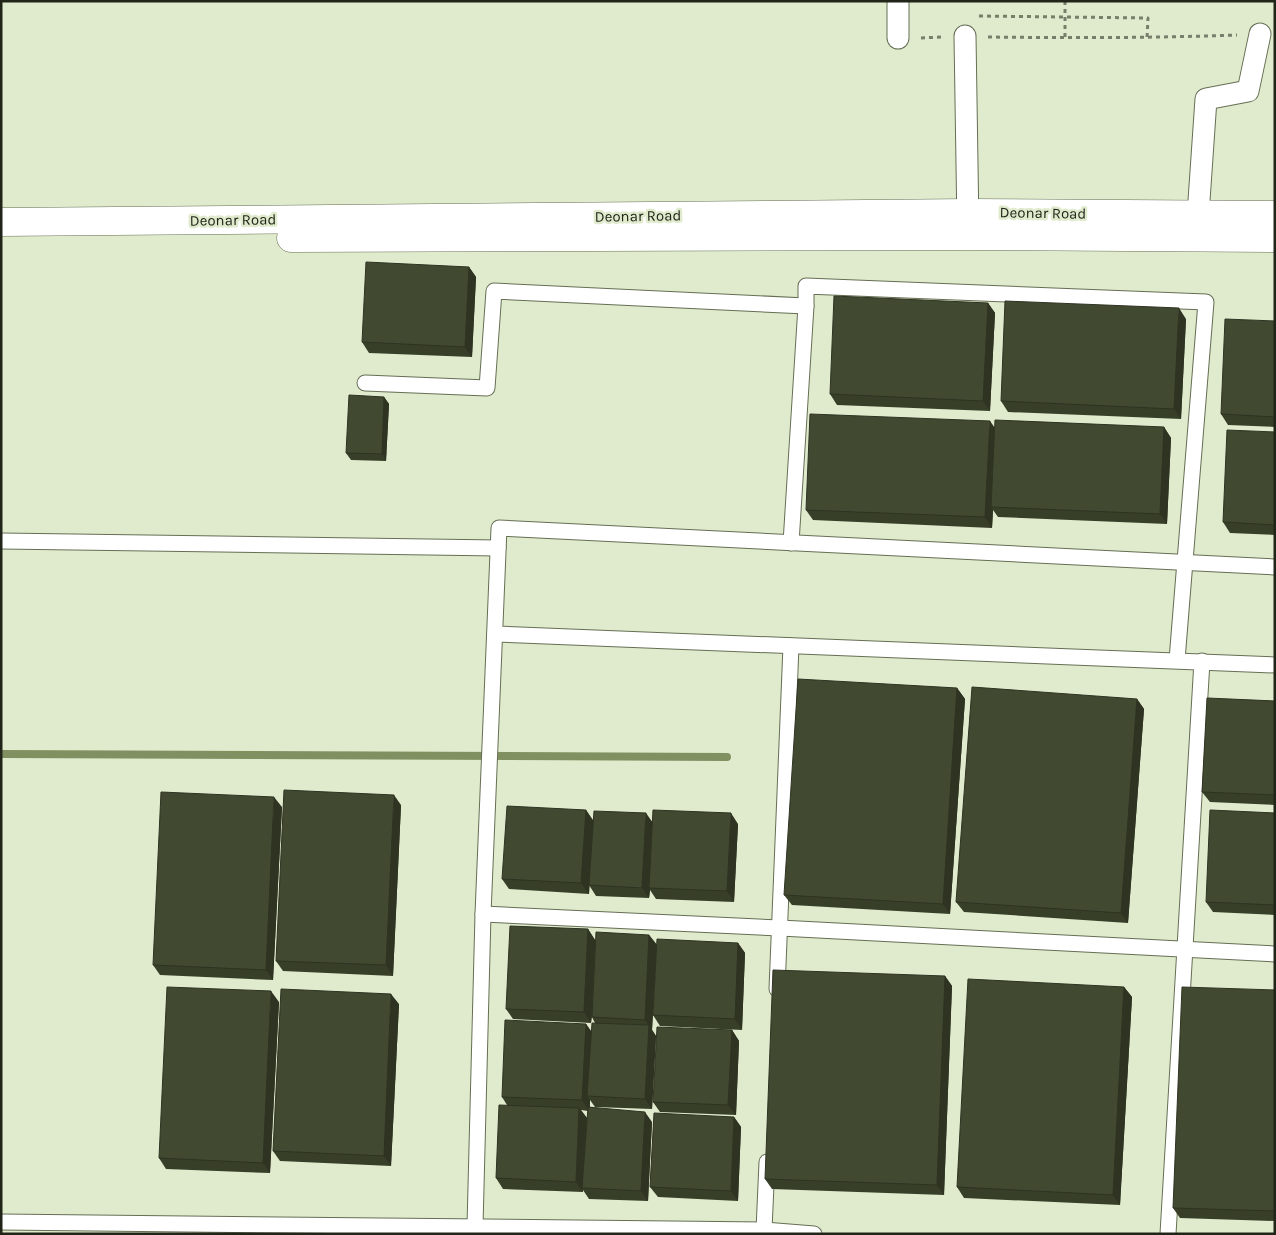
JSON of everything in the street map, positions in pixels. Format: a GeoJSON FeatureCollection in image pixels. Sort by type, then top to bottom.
{"type":"FeatureCollection","features":[{"type":"Feature","properties":{"kind":"street"},"geometry":{"type":"LineString","coordinates":[[898,1],[898,38]]}},
{"type":"Feature","properties":{"kind":"street"},"geometry":{"type":"LineString","coordinates":[[1198,215],[1206,99],[1248,91],[1260,34]]}},
{"type":"Feature","properties":{"kind":"street"},"geometry":{"type":"LineString","coordinates":[[965,36],[968,224]]}},
{"type":"Feature","properties":{"kind":"street","name":"Deonar Road"},"geometry":{"type":"LineString","coordinates":[[1,222],[317,228],[750,226],[968,224],[1198,215],[1275,216]]}},
{"type":"Feature","properties":{"kind":"street","name":"Deonar Road"},"geometry":{"type":"LineString","coordinates":[[968,224],[1275,238]]}},
{"type":"Feature","properties":{"kind":"street","name":"Deonar Road"},"geometry":{"type":"LineString","coordinates":[[1,239],[317,228]]}},
{"type":"Feature","properties":{"kind":"lane"},"geometry":{"type":"LineString","coordinates":[[791,543],[806,286],[1206,302],[1177,660]]}},
{"type":"Feature","properties":{"kind":"lane"},"geometry":{"type":"LineString","coordinates":[[365,383],[487,388],[494,291],[806,306]]}},
{"type":"Feature","properties":{"kind":"lane"},"geometry":{"type":"LineString","coordinates":[[476,1226],[483,914],[499,528],[1275,567]]}},
{"type":"Feature","properties":{"kind":"lane"},"geometry":{"type":"LineString","coordinates":[[1,541],[498,548]]}},
{"type":"Feature","properties":{"kind":"lane"},"geometry":{"type":"LineString","coordinates":[[495,634],[1275,664]]}},
{"type":"Feature","properties":{"kind":"lane"},"geometry":{"type":"LineString","coordinates":[[776,1006],[791,646]]}},
{"type":"Feature","properties":{"kind":"lane"},"geometry":{"type":"LineString","coordinates":[[1168,1234],[1202,661]]}},
{"type":"Feature","properties":{"kind":"lane"},"geometry":{"type":"LineString","coordinates":[[483,914],[1275,954]]}},
{"type":"Feature","properties":{"kind":"lane"},"geometry":{"type":"LineString","coordinates":[[764,1230],[768,1152]]}},
{"type":"Feature","properties":{"kind":"lane"},"geometry":{"type":"LineString","coordinates":[[1,1222],[764,1230],[814,1234]]}},
{"type":"Feature","properties":{"kind":"path"},"geometry":{"type":"LineString","coordinates":[[1065,1],[1065,38]]}},
{"type":"Feature","properties":{"kind":"path"},"geometry":{"type":"LineString","coordinates":[[898,38],[965,36],[963,16],[1148,18],[1147,38]]}},
{"type":"Feature","properties":{"kind":"path"},"geometry":{"type":"LineString","coordinates":[[1002,37],[1147,38],[1260,34]]}},
{"type":"Feature","properties":{"kind":"building"},"geometry":{"type":"Polygon","coordinates":[[[366,262],[469,267],[465,347],[362,342],[366,262]]]}},
{"type":"Feature","properties":{"kind":"building"},"geometry":{"type":"Polygon","coordinates":[[[834,296],[988,303],[983,401],[830,394],[834,296]]]}},
{"type":"Feature","properties":{"kind":"building"},"geometry":{"type":"Polygon","coordinates":[[[1005,301],[1179,308],[1174,409],[1001,401],[1005,301]]]}},
{"type":"Feature","properties":{"kind":"building"},"geometry":{"type":"Polygon","coordinates":[[[1225,319],[1275,321],[1275,417],[1221,414],[1225,319]]]}},
{"type":"Feature","properties":{"kind":"building"},"geometry":{"type":"Polygon","coordinates":[[[349,395],[384,397],[382,454],[346,453],[349,395]]]}},
{"type":"Feature","properties":{"kind":"building"},"geometry":{"type":"Polygon","coordinates":[[[810,414],[990,421],[985,517],[806,510],[810,414]]]}},
{"type":"Feature","properties":{"kind":"building"},"geometry":{"type":"Polygon","coordinates":[[[995,420],[1164,427],[1160,514],[991,507],[995,420]]]}},
{"type":"Feature","properties":{"kind":"building"},"geometry":{"type":"Polygon","coordinates":[[[1227,430],[1275,432],[1275,525],[1223,522],[1227,430]]]}},
{"type":"Feature","properties":{"kind":"building"},"geometry":{"type":"Polygon","coordinates":[[[798,679],[957,688],[943,904],[784,895],[798,679]]]}},
{"type":"Feature","properties":{"kind":"building"},"geometry":{"type":"Polygon","coordinates":[[[972,687],[1137,699],[1121,913],[956,902],[972,687]]]}},
{"type":"Feature","properties":{"kind":"building"},"geometry":{"type":"Polygon","coordinates":[[[1207,698],[1275,701],[1275,795],[1202,792],[1207,698]]]}},
{"type":"Feature","properties":{"kind":"building"},"geometry":{"type":"Polygon","coordinates":[[[284,790],[394,795],[386,965],[276,961],[284,790]]]}},
{"type":"Feature","properties":{"kind":"building"},"geometry":{"type":"Polygon","coordinates":[[[161,792],[274,797],[266,970],[153,965],[161,792]]]}},
{"type":"Feature","properties":{"kind":"building"},"geometry":{"type":"Polygon","coordinates":[[[507,806],[586,810],[581,883],[502,879],[507,806]]]}},
{"type":"Feature","properties":{"kind":"building"},"geometry":{"type":"Polygon","coordinates":[[[653,810],[731,813],[727,891],[649,888],[653,810]]]}},
{"type":"Feature","properties":{"kind":"building"},"geometry":{"type":"Polygon","coordinates":[[[1210,810],[1275,813],[1275,905],[1206,902],[1210,810]]]}},
{"type":"Feature","properties":{"kind":"building"},"geometry":{"type":"Polygon","coordinates":[[[594,811],[646,813],[642,888],[589,885],[594,811]]]}},
{"type":"Feature","properties":{"kind":"building"},"geometry":{"type":"Polygon","coordinates":[[[510,926],[588,929],[584,1012],[506,1009],[510,926]]]}},
{"type":"Feature","properties":{"kind":"building"},"geometry":{"type":"Polygon","coordinates":[[[596,932],[649,935],[645,1020],[592,1017],[596,932]]]}},
{"type":"Feature","properties":{"kind":"building"},"geometry":{"type":"Polygon","coordinates":[[[657,939],[738,943],[735,1019],[653,1015],[657,939]]]}},
{"type":"Feature","properties":{"kind":"building"},"geometry":{"type":"Polygon","coordinates":[[[773,970],[945,976],[937,1185],[765,1179],[773,970]]]}},
{"type":"Feature","properties":{"kind":"building"},"geometry":{"type":"Polygon","coordinates":[[[968,979],[1124,987],[1113,1195],[957,1187],[968,979]]]}},
{"type":"Feature","properties":{"kind":"building"},"geometry":{"type":"Polygon","coordinates":[[[167,987],[271,991],[263,1163],[159,1158],[167,987]]]}},
{"type":"Feature","properties":{"kind":"building"},"geometry":{"type":"Polygon","coordinates":[[[1182,987],[1275,990],[1275,1211],[1173,1208],[1182,987]]]}},
{"type":"Feature","properties":{"kind":"building"},"geometry":{"type":"Polygon","coordinates":[[[281,989],[391,994],[384,1156],[273,1151],[281,989]]]}},
{"type":"Feature","properties":{"kind":"building"},"geometry":{"type":"Polygon","coordinates":[[[505,1020],[586,1024],[582,1100],[502,1097],[505,1020]]]}},
{"type":"Feature","properties":{"kind":"building"},"geometry":{"type":"Polygon","coordinates":[[[592,1023],[649,1025],[645,1099],[587,1096],[592,1023]]]}},
{"type":"Feature","properties":{"kind":"building"},"geometry":{"type":"Polygon","coordinates":[[[657,1027],[732,1030],[728,1105],[653,1102],[657,1027]]]}},
{"type":"Feature","properties":{"kind":"building"},"geometry":{"type":"Polygon","coordinates":[[[499,1105],[579,1108],[576,1182],[496,1178],[499,1105]]]}},
{"type":"Feature","properties":{"kind":"building"},"geometry":{"type":"Polygon","coordinates":[[[588,1107],[645,1112],[641,1191],[582,1188],[588,1107]]]}},
{"type":"Feature","properties":{"kind":"building"},"geometry":{"type":"Polygon","coordinates":[[[654,1113],[734,1117],[731,1191],[650,1187],[654,1113]]]}},
{"type":"Feature","properties":{"kind":"waterway"},"geometry":{"type":"LineString","coordinates":[[1,754],[727,757]]}}]}
